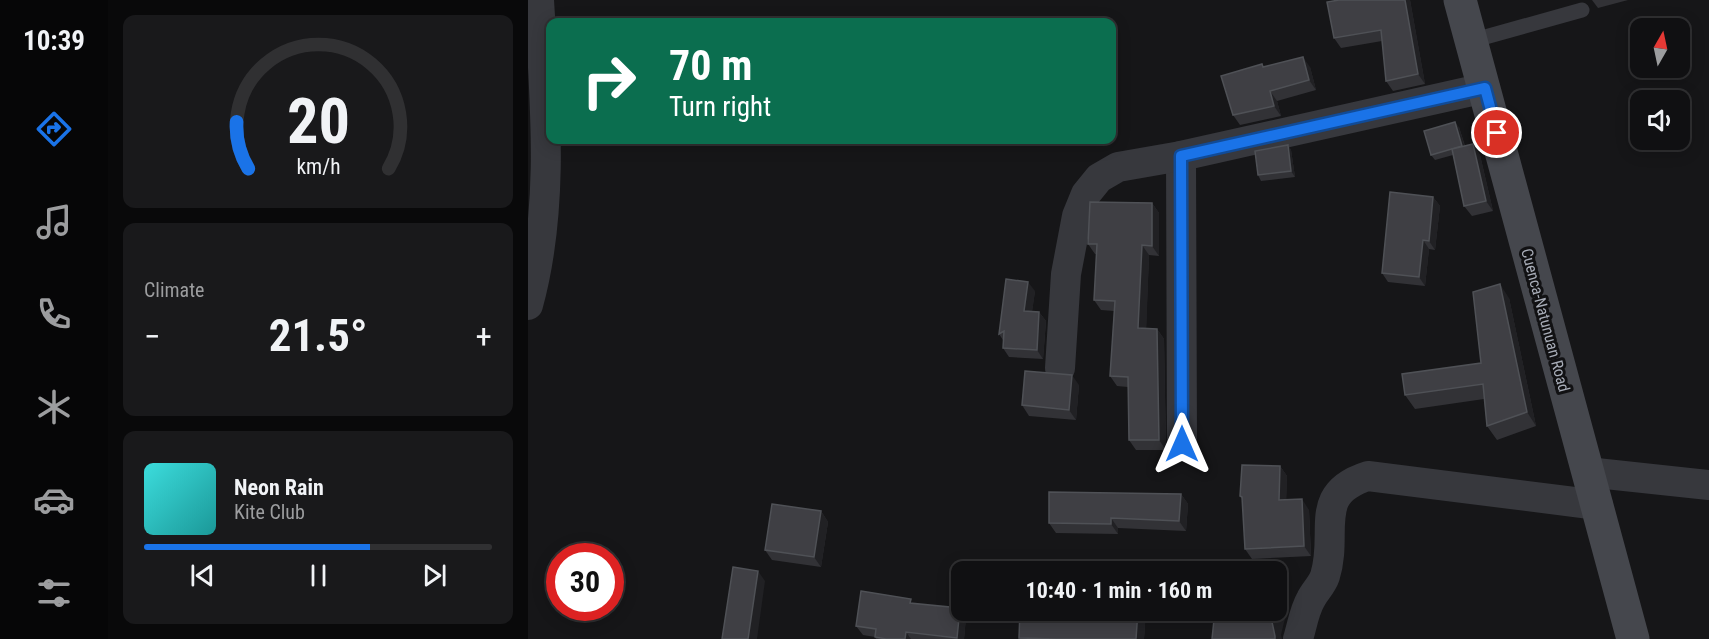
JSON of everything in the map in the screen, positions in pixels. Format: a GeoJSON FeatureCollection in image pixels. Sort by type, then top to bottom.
{"type":"FeatureCollection","features":[{"type":"Feature","properties":{"kind":"main road","name":"Cuenca-Natunuan Road"},"geometry":{"type":"LineString","coordinates":[[1460,0],[1633,639]]}},
{"type":"Feature","properties":{"kind":"street"},"geometry":{"type":"LineString","coordinates":[[528,305],[542,238],[544,195],[538,0]]}},
{"type":"Feature","properties":{"kind":"street"},"geometry":{"type":"LineString","coordinates":[[1060,368],[1066,274],[1077,216],[1086,194],[1099,178],[1118,167],[1181,156],[1485,88]]}},
{"type":"Feature","properties":{"kind":"street"},"geometry":{"type":"LineString","coordinates":[[1181,156],[1182,444]]}},
{"type":"Feature","properties":{"kind":"street"},"geometry":{"type":"LineString","coordinates":[[1587,472],[1709,485]]}},
{"type":"Feature","properties":{"kind":"street"},"geometry":{"type":"LineString","coordinates":[[1298,639],[1310,601],[1325,576],[1333,504],[1338,491],[1349,482],[1368,476],[1598,505]]}},
{"type":"Feature","properties":{"kind":"lane"},"geometry":{"type":"LineString","coordinates":[[1472,41],[1582,10]]}},
{"type":"Feature","properties":{"kind":"building"},"geometry":{"type":"Polygon","coordinates":[[[1405,0],[1418,74],[1386,81],[1381,30],[1334,38],[1327,2],[1405,0]]]}},
{"type":"Feature","properties":{"kind":"building"},"geometry":{"type":"Polygon","coordinates":[[[1303,57],[1309,80],[1270,91],[1274,106],[1233,115],[1221,76],[1262,64],[1263,67],[1303,57]]]}},
{"type":"Feature","properties":{"kind":"building"},"geometry":{"type":"Polygon","coordinates":[[[1455,122],[1462,146],[1431,155],[1424,131],[1455,122]]]}},
{"type":"Feature","properties":{"kind":"building"},"geometry":{"type":"Polygon","coordinates":[[[1473,144],[1486,201],[1464,206],[1452,149],[1473,144]]]}},
{"type":"Feature","properties":{"kind":"building"},"geometry":{"type":"Polygon","coordinates":[[[1288,145],[1291,171],[1258,175],[1255,151],[1288,145]]]}},
{"type":"Feature","properties":{"kind":"building"},"geometry":{"type":"Polygon","coordinates":[[[1390,192],[1433,197],[1429,241],[1423,240],[1419,277],[1382,273],[1390,192]]]}},
{"type":"Feature","properties":{"kind":"building"},"geometry":{"type":"Polygon","coordinates":[[[1090,202],[1152,203],[1152,246],[1142,245],[1138,328],[1157,329],[1159,440],[1129,440],[1128,377],[1110,376],[1115,301],[1094,300],[1097,244],[1088,244],[1090,202]]]}},
{"type":"Feature","properties":{"kind":"building"},"geometry":{"type":"Polygon","coordinates":[[[1006,279],[1028,282],[1024,311],[1039,312],[1037,350],[1003,348],[1004,331],[999,334],[1006,279]]]}},
{"type":"Feature","properties":{"kind":"building"},"geometry":{"type":"Polygon","coordinates":[[[1500,284],[1527,412],[1487,426],[1483,384],[1405,395],[1402,374],[1481,363],[1473,292],[1500,284]]]}},
{"type":"Feature","properties":{"kind":"building"},"geometry":{"type":"Polygon","coordinates":[[[1025,371],[1072,375],[1069,410],[1022,405],[1025,371]]]}},
{"type":"Feature","properties":{"kind":"building"},"geometry":{"type":"Polygon","coordinates":[[[1242,465],[1280,466],[1279,500],[1302,499],[1304,546],[1245,549],[1242,497],[1240,496],[1242,465]]]}},
{"type":"Feature","properties":{"kind":"building"},"geometry":{"type":"Polygon","coordinates":[[[1049,492],[1181,494],[1179,521],[1111,518],[1111,524],[1049,523],[1049,492]]]}},
{"type":"Feature","properties":{"kind":"building"},"geometry":{"type":"Polygon","coordinates":[[[772,504],[821,511],[814,557],[765,550],[772,504]]]}},
{"type":"Feature","properties":{"kind":"building"},"geometry":{"type":"Polygon","coordinates":[[[733,567],[758,571],[748,639],[722,639],[733,567]]]}},
{"type":"Feature","properties":{"kind":"building"},"geometry":{"type":"Polygon","coordinates":[[[861,591],[911,599],[910,603],[951,607],[951,621],[959,621],[957,638],[906,632],[905,639],[886,639],[875,637],[876,629],[856,626],[861,591]]]}},
{"type":"Feature","properties":{"kind":"building"},"geometry":{"type":"Polygon","coordinates":[[[1020,621],[1137,621],[1136,639],[1019,638],[1020,621]]]}},
{"type":"Feature","properties":{"kind":"building"},"geometry":{"type":"Polygon","coordinates":[[[1214,621],[1272,621],[1275,636],[1275,639],[1212,639],[1214,621]]]}},
{"type":"Feature","properties":{"kind":"route"},"geometry":{"type":"LineString","coordinates":[[1182,444],[1181,156],[1485,88],[1497,133]]}}]}
